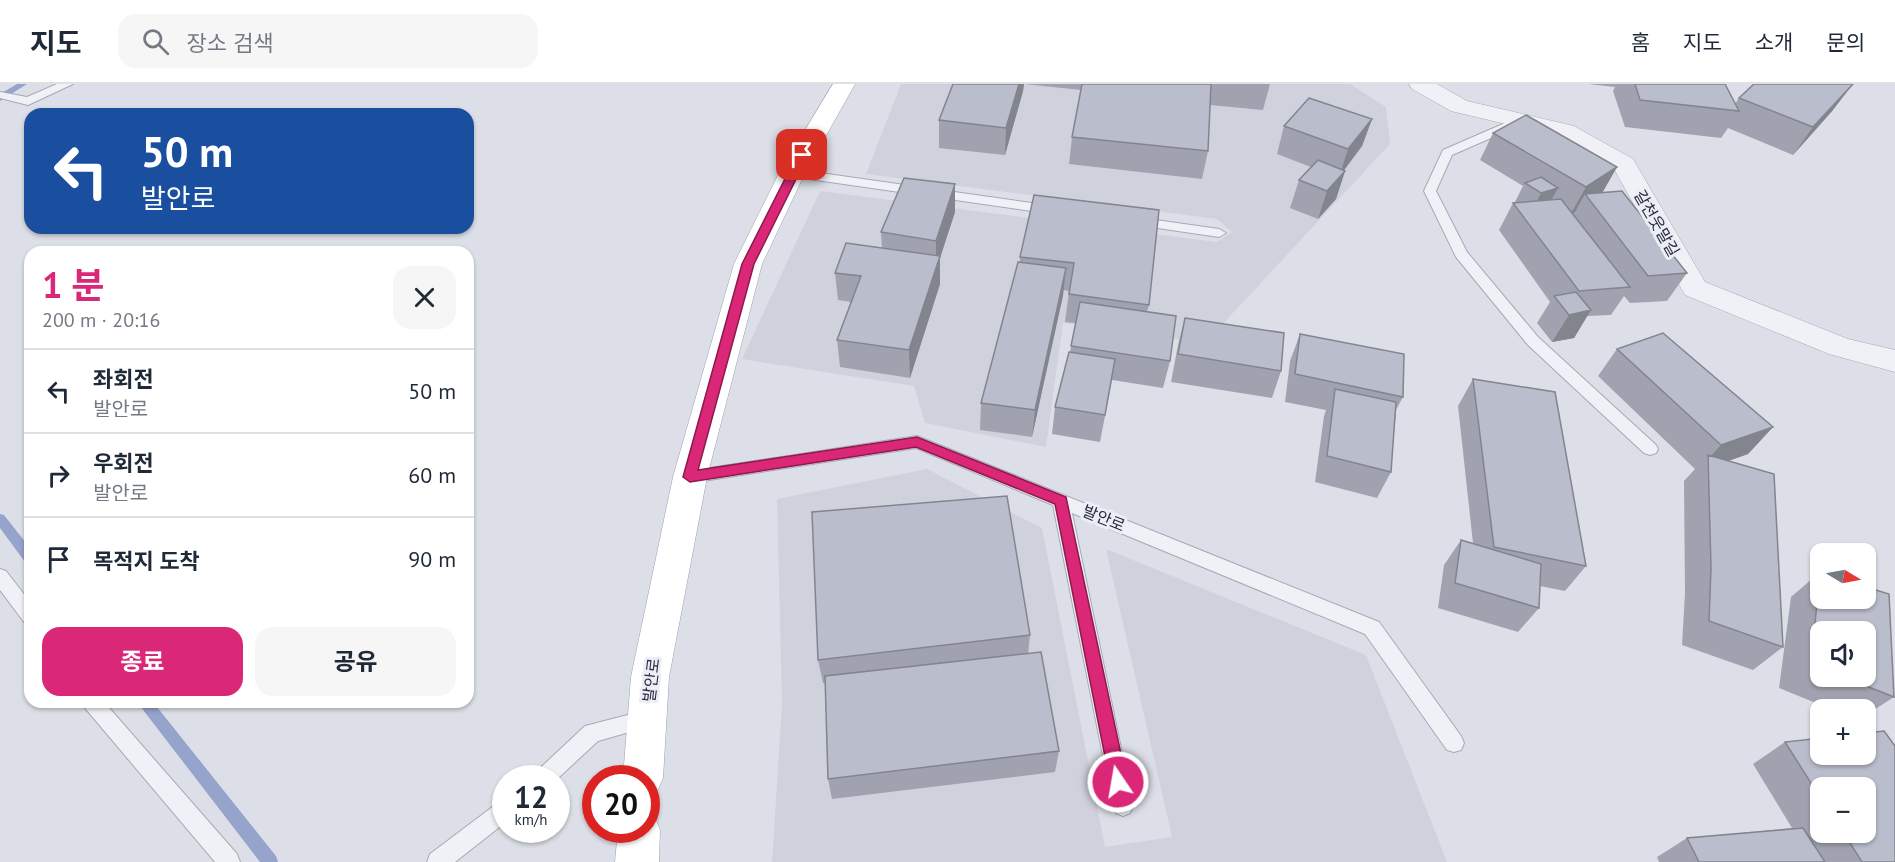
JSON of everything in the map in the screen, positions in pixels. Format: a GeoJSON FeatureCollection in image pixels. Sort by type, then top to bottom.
{"type":"FeatureCollection","features":[{"type":"Feature","properties":{"kind":"main road","name":"발안로"},"geometry":{"type":"LineString","coordinates":[[644,765],[650,677],[690,477],[748,264],[792,173],[844,84]]}},
{"type":"Feature","properties":{"kind":"main road"},"geometry":{"type":"LineString","coordinates":[[637,862],[638,843]]}},
{"type":"Feature","properties":{"kind":"street","name":"갈천웃말길"},"geometry":{"type":"LineString","coordinates":[[1420,84],[1459,106],[1565,131],[1624,164],[1695,288],[1840,347],[1895,361]]}},
{"type":"Feature","properties":{"kind":"lane"},"geometry":{"type":"LineString","coordinates":[[0,95],[28,101],[67,84]]}},
{"type":"Feature","properties":{"kind":"lane"},"geometry":{"type":"LineString","coordinates":[[1520,120],[1447,153],[1430,191],[1461,254],[1533,341],[1650,449]]}},
{"type":"Feature","properties":{"kind":"lane"},"geometry":{"type":"LineString","coordinates":[[792,173],[1065,211]]}},
{"type":"Feature","properties":{"kind":"lane"},"geometry":{"type":"LineString","coordinates":[[1124,219],[1219,233]]}},
{"type":"Feature","properties":{"kind":"lane","name":"발안로"},"geometry":{"type":"LineString","coordinates":[[690,477],[917,442],[1372,628],[1454,743]]}},
{"type":"Feature","properties":{"kind":"lane"},"geometry":{"type":"LineString","coordinates":[[1061,501],[1123,806]]}},
{"type":"Feature","properties":{"kind":"lane"},"geometry":{"type":"LineString","coordinates":[[0,576],[24,608]]}},
{"type":"Feature","properties":{"kind":"lane"},"geometry":{"type":"LineString","coordinates":[[97,708],[230,862]]}},
{"type":"Feature","properties":{"kind":"lane"},"geometry":{"type":"LineString","coordinates":[[558,765],[592,733],[647,719]]}},
{"type":"Feature","properties":{"kind":"lane"},"geometry":{"type":"LineString","coordinates":[[438,862],[492,820]]}},
{"type":"Feature","properties":{"kind":"shaded area"},"geometry":{"type":"Polygon","coordinates":[[[901,84],[1350,84],[1386,107],[1390,144],[1205,343],[1063,323],[1046,447],[925,423],[914,386],[742,359],[820,191],[1217,242],[1232,232],[1217,219],[866,174],[901,84]]]}},
{"type":"Feature","properties":{"kind":"shaded area"},"geometry":{"type":"Polygon","coordinates":[[[927,469],[1042,528],[1105,847],[1172,837],[1106,549],[1366,655],[1447,862],[772,862],[782,703],[777,499],[927,469]]]}},
{"type":"Feature","properties":{"kind":"building"},"geometry":{"type":"Polygon","coordinates":[[[953,84],[1019,84],[1006,128],[939,120],[953,84]]]}},
{"type":"Feature","properties":{"kind":"building"},"geometry":{"type":"Polygon","coordinates":[[[1082,84],[1211,84],[1208,151],[1072,137],[1082,84]]]}},
{"type":"Feature","properties":{"kind":"building"},"geometry":{"type":"Polygon","coordinates":[[[1635,84],[1725,84],[1739,111],[1640,100],[1635,84]]]}},
{"type":"Feature","properties":{"kind":"building"},"geometry":{"type":"Polygon","coordinates":[[[1754,84],[1853,84],[1813,127],[1739,98],[1754,84]]]}},
{"type":"Feature","properties":{"kind":"building"},"geometry":{"type":"Polygon","coordinates":[[[1309,98],[1372,119],[1348,149],[1284,126],[1309,98]]]}},
{"type":"Feature","properties":{"kind":"building"},"geometry":{"type":"Polygon","coordinates":[[[1526,115],[1617,167],[1586,187],[1493,133],[1526,115]]]}},
{"type":"Feature","properties":{"kind":"building"},"geometry":{"type":"Polygon","coordinates":[[[1318,160],[1345,171],[1327,191],[1299,180],[1318,160]]]}},
{"type":"Feature","properties":{"kind":"building"},"geometry":{"type":"Polygon","coordinates":[[[1541,177],[1558,188],[1541,193],[1525,183],[1541,177]]]}},
{"type":"Feature","properties":{"kind":"building"},"geometry":{"type":"Polygon","coordinates":[[[904,178],[955,184],[936,241],[881,232],[904,178]]]}},
{"type":"Feature","properties":{"kind":"building"},"geometry":{"type":"Polygon","coordinates":[[[1622,191],[1687,273],[1648,276],[1585,194],[1622,191]]]}},
{"type":"Feature","properties":{"kind":"building"},"geometry":{"type":"Polygon","coordinates":[[[1034,195],[1159,210],[1149,305],[1069,294],[1074,263],[1020,257],[1034,195]]]}},
{"type":"Feature","properties":{"kind":"building"},"geometry":{"type":"Polygon","coordinates":[[[1561,199],[1630,287],[1579,291],[1513,203],[1561,199]]]}},
{"type":"Feature","properties":{"kind":"building"},"geometry":{"type":"Polygon","coordinates":[[[846,243],[940,256],[909,350],[837,340],[861,276],[835,273],[846,243]]]}},
{"type":"Feature","properties":{"kind":"building"},"geometry":{"type":"Polygon","coordinates":[[[1018,262],[1066,268],[1035,410],[981,403],[1018,262]]]}},
{"type":"Feature","properties":{"kind":"building"},"geometry":{"type":"Polygon","coordinates":[[[1576,292],[1591,310],[1569,315],[1554,296],[1576,292]]]}},
{"type":"Feature","properties":{"kind":"building"},"geometry":{"type":"Polygon","coordinates":[[[1080,302],[1176,316],[1170,361],[1071,346],[1080,302]]]}},
{"type":"Feature","properties":{"kind":"building"},"geometry":{"type":"Polygon","coordinates":[[[1185,318],[1284,333],[1281,371],[1178,354],[1185,318]]]}},
{"type":"Feature","properties":{"kind":"building"},"geometry":{"type":"Polygon","coordinates":[[[1663,333],[1773,427],[1721,445],[1617,349],[1663,333]]]}},
{"type":"Feature","properties":{"kind":"building"},"geometry":{"type":"Polygon","coordinates":[[[1300,334],[1404,354],[1403,397],[1295,374],[1300,334]]]}},
{"type":"Feature","properties":{"kind":"building"},"geometry":{"type":"Polygon","coordinates":[[[1069,352],[1115,359],[1105,415],[1055,407],[1069,352]]]}},
{"type":"Feature","properties":{"kind":"building"},"geometry":{"type":"Polygon","coordinates":[[[1473,379],[1555,392],[1586,566],[1494,547],[1473,379]]]}},
{"type":"Feature","properties":{"kind":"building"},"geometry":{"type":"Polygon","coordinates":[[[1335,389],[1396,402],[1391,472],[1327,456],[1335,389]]]}},
{"type":"Feature","properties":{"kind":"building"},"geometry":{"type":"Polygon","coordinates":[[[1708,455],[1774,474],[1783,647],[1709,621],[1711,568],[1708,455]]]}},
{"type":"Feature","properties":{"kind":"building"},"geometry":{"type":"Polygon","coordinates":[[[1007,496],[1030,635],[818,660],[812,512],[1007,496]]]}},
{"type":"Feature","properties":{"kind":"building"},"geometry":{"type":"Polygon","coordinates":[[[1461,540],[1541,564],[1539,608],[1455,583],[1461,540]]]}},
{"type":"Feature","properties":{"kind":"building"},"geometry":{"type":"Polygon","coordinates":[[[1876,590],[1889,594],[1894,697],[1869,687],[1876,687],[1876,621],[1815,621],[1816,609],[1876,609],[1876,590]]]}},
{"type":"Feature","properties":{"kind":"building"},"geometry":{"type":"Polygon","coordinates":[[[1041,652],[1059,751],[828,779],[825,676],[1041,652]]]}},
{"type":"Feature","properties":{"kind":"building"},"geometry":{"type":"Polygon","coordinates":[[[1884,731],[1895,746],[1895,862],[1862,862],[1850,843],[1876,843],[1876,777],[1810,777],[1810,782],[1785,742],[1810,739],[1810,765],[1876,765],[1876,732],[1884,731]]]}},
{"type":"Feature","properties":{"kind":"building"},"geometry":{"type":"Polygon","coordinates":[[[1803,828],[1810,843],[1813,843],[1825,862],[1699,862],[1687,838],[1803,828]]]}},
{"type":"Feature","properties":{"kind":"waterway"},"geometry":{"type":"LineString","coordinates":[[0,98],[23,84]]}},
{"type":"Feature","properties":{"kind":"waterway"},"geometry":{"type":"LineString","coordinates":[[0,519],[24,550]]}},
{"type":"Feature","properties":{"kind":"waterway"},"geometry":{"type":"LineString","coordinates":[[149,708],[270,862]]}},
{"type":"Feature","properties":{"kind":"route"},"geometry":{"type":"LineString","coordinates":[[802,155],[748,264],[690,477],[917,442],[1061,501],[1118,782]]}}]}
